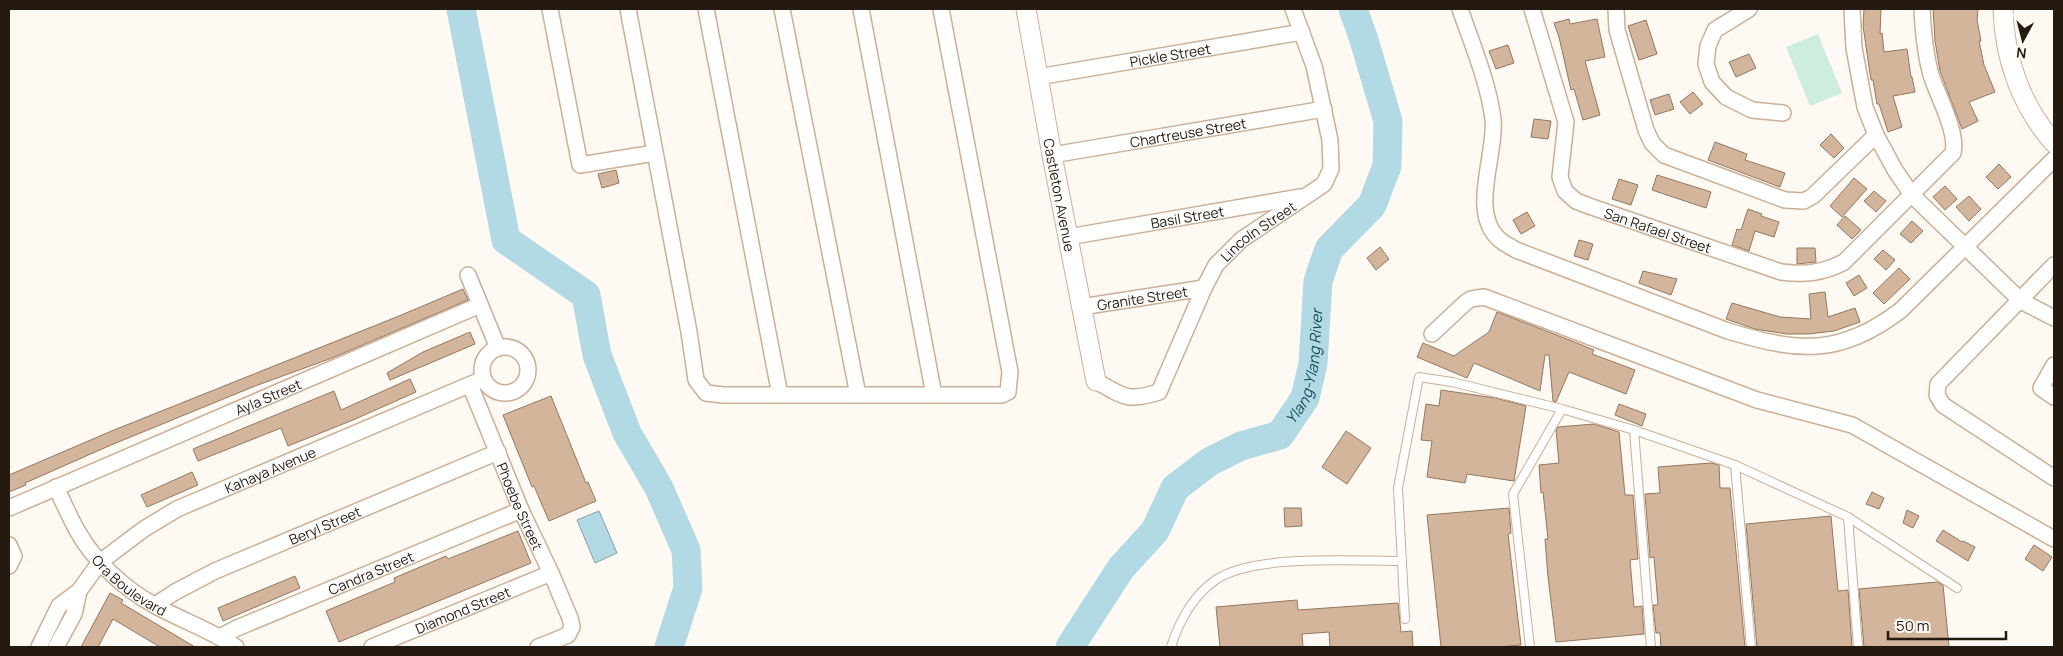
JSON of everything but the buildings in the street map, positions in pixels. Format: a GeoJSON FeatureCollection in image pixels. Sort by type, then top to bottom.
{"type":"FeatureCollection","features":[{"type":"Feature","properties":{"kind":"street"},"geometry":{"type":"LineString","coordinates":[[550,9],[580,165],[655,153]]}},
{"type":"Feature","properties":{"kind":"street"},"geometry":{"type":"LineString","coordinates":[[628,9],[689,332],[696,380],[706,393],[1002,395],[1008,392],[1011,380],[941,9]]}},
{"type":"Feature","properties":{"kind":"street"},"geometry":{"type":"LineString","coordinates":[[706,9],[780,395]]}},
{"type":"Feature","properties":{"kind":"street"},"geometry":{"type":"LineString","coordinates":[[782,9],[858,395]]}},
{"type":"Feature","properties":{"kind":"street"},"geometry":{"type":"LineString","coordinates":[[861,9],[934,395]]}},
{"type":"Feature","properties":{"kind":"street","name":"Castleton Avenue"},"geometry":{"type":"LineString","coordinates":[[1026,9],[1052,155],[1096,380]]}},
{"type":"Feature","properties":{"kind":"street","name":"Lincoln Street"},"geometry":{"type":"LineString","coordinates":[[1096,380],[1124,397],[1143,397],[1159,392],[1216,264],[1241,240],[1324,184],[1332,169],[1330,140],[1314,66],[1293,9]]}},
{"type":"Feature","properties":{"kind":"street"},"geometry":{"type":"LineString","coordinates":[[1460,9],[1484,84],[1493,120],[1486,208],[1488,224],[1499,240],[1516,250],[1728,331],[1786,346],[1814,347],[1834,344],[1866,333],[1884,323],[1901,310],[2054,159]]}},
{"type":"Feature","properties":{"kind":"street","name":"San Rafael Street"},"geometry":{"type":"LineString","coordinates":[[1532,9],[1566,122],[1560,177],[1565,191],[1576,201],[1781,272],[1798,274],[1829,270],[1844,262],[1953,153],[1954,147],[1951,130],[1931,74],[1923,33],[1922,9]]}},
{"type":"Feature","properties":{"kind":"street"},"geometry":{"type":"LineString","coordinates":[[1616,9],[1617,30],[1646,130],[1652,142],[1664,154],[1784,200],[1804,201],[1813,196],[1876,135]]}},
{"type":"Feature","properties":{"kind":"street"},"geometry":{"type":"LineString","coordinates":[[1750,9],[1715,30],[1708,46],[1706,64],[1712,82],[1726,97],[1752,110],[1783,113]]}},
{"type":"Feature","properties":{"kind":"street"},"geometry":{"type":"LineString","coordinates":[[1852,9],[1854,48],[1865,107],[1876,135],[1912,196],[2021,301],[2054,318]]}},
{"type":"Feature","properties":{"kind":"street"},"geometry":{"type":"LineString","coordinates":[[2003,9],[2004,34],[2014,75],[2029,106],[2046,134],[2054,143]]}},
{"type":"Feature","properties":{"kind":"street","name":"Pickle Street"},"geometry":{"type":"LineString","coordinates":[[1038,77],[1302,32]]}},
{"type":"Feature","properties":{"kind":"street","name":"Chartreuse Street"},"geometry":{"type":"LineString","coordinates":[[1052,155],[1324,109]]}},
{"type":"Feature","properties":{"kind":"street","name":"Basil Street"},"geometry":{"type":"LineString","coordinates":[[1068,237],[1307,196]]}},
{"type":"Feature","properties":{"kind":"street"},"geometry":{"type":"LineString","coordinates":[[2054,265],[1938,384],[1937,395],[1943,405],[2054,478]]}},
{"type":"Feature","properties":{"kind":"street"},"geometry":{"type":"LineString","coordinates":[[468,275],[498,348]]}},
{"type":"Feature","properties":{"kind":"street","name":"Granite Street"},"geometry":{"type":"LineString","coordinates":[[1081,308],[1204,288]]}},
{"type":"Feature","properties":{"kind":"street"},"geometry":{"type":"LineString","coordinates":[[1432,334],[1465,303],[1472,299],[1484,297],[1757,400],[1852,426],[2054,539]]}},
{"type":"Feature","properties":{"kind":"street","name":"Ayla Street"},"geometry":{"type":"LineString","coordinates":[[9,508],[480,305]]}},
{"type":"Feature","properties":{"kind":"street"},"geometry":{"type":"LineString","coordinates":[[498,348],[512,348],[524,356],[527,363],[527,377],[519,389],[506,394],[476,382],[486,357],[498,348]]}},
{"type":"Feature","properties":{"kind":"street"},"geometry":{"type":"LineString","coordinates":[[2054,365],[2041,388],[2054,397]]}},
{"type":"Feature","properties":{"kind":"street","name":"Phoebe Street"},"geometry":{"type":"LineString","coordinates":[[476,382],[498,452],[521,510],[551,573],[572,627],[568,635],[538,647]]}},
{"type":"Feature","properties":{"kind":"street","name":"Kahaya Avenue"},"geometry":{"type":"LineString","coordinates":[[39,647],[59,606],[79,590],[100,562],[144,529],[177,508],[476,382]]}},
{"type":"Feature","properties":{"kind":"street","name":"Beryl Street"},"geometry":{"type":"LineString","coordinates":[[155,605],[215,570],[498,452]]}},
{"type":"Feature","properties":{"kind":"street","name":"Ora Boulevard"},"geometry":{"type":"LineString","coordinates":[[56,487],[78,532],[100,562],[134,592],[236,647]]}},
{"type":"Feature","properties":{"kind":"street","name":"Candra Street"},"geometry":{"type":"LineString","coordinates":[[220,637],[237,628],[521,510]]}},
{"type":"Feature","properties":{"kind":"street"},"geometry":{"type":"LineString","coordinates":[[9,545],[14,556],[9,566]]}},
{"type":"Feature","properties":{"kind":"street","name":"Diamond Street"},"geometry":{"type":"LineString","coordinates":[[372,647],[551,573]]}},
{"type":"Feature","properties":{"kind":"street","name":"Kahaya Avenue"},"geometry":{"type":"LineString","coordinates":[[56,647],[74,614],[79,590]]}},
{"type":"Feature","properties":{"kind":"lane"},"geometry":{"type":"LineString","coordinates":[[1405,619],[1398,488],[1419,377],[1452,382],[1562,409],[1634,430],[1735,465],[1848,517],[1957,588]]}},
{"type":"Feature","properties":{"kind":"lane"},"geometry":{"type":"LineString","coordinates":[[1530,647],[1513,494],[1562,409]]}},
{"type":"Feature","properties":{"kind":"lane"},"geometry":{"type":"LineString","coordinates":[[1634,430],[1651,647]]}},
{"type":"Feature","properties":{"kind":"lane"},"geometry":{"type":"LineString","coordinates":[[1735,465],[1751,647]]}},
{"type":"Feature","properties":{"kind":"lane"},"geometry":{"type":"LineString","coordinates":[[1848,517],[1858,647]]}},
{"type":"Feature","properties":{"kind":"lane"},"geometry":{"type":"LineString","coordinates":[[1172,647],[1190,604],[1218,578],[1253,565],[1317,560],[1402,561]]}},
{"type":"Feature","properties":{"kind":"green space"},"geometry":{"type":"Polygon","coordinates":[[[1818,34],[1842,93],[1810,106],[1786,47],[1818,34]]]}},
{"type":"Feature","properties":{"kind":"water"},"geometry":{"type":"Polygon","coordinates":[[[599,511],[617,553],[595,563],[577,520],[599,511]]]}},
{"type":"Feature","properties":{"kind":"waterway"},"geometry":{"type":"LineString","coordinates":[[461,9],[506,240],[586,295],[597,355],[627,433],[659,488],[686,550],[688,588],[669,647]]}},
{"type":"Feature","properties":{"kind":"waterway","name":"Ylang-Ylang River"},"geometry":{"type":"LineString","coordinates":[[1070,647],[1121,568],[1155,531],[1175,488],[1209,462],[1241,446],[1280,435],[1305,398],[1313,364],[1318,281],[1329,249],[1372,205],[1387,166],[1388,121],[1353,9]]}}]}
